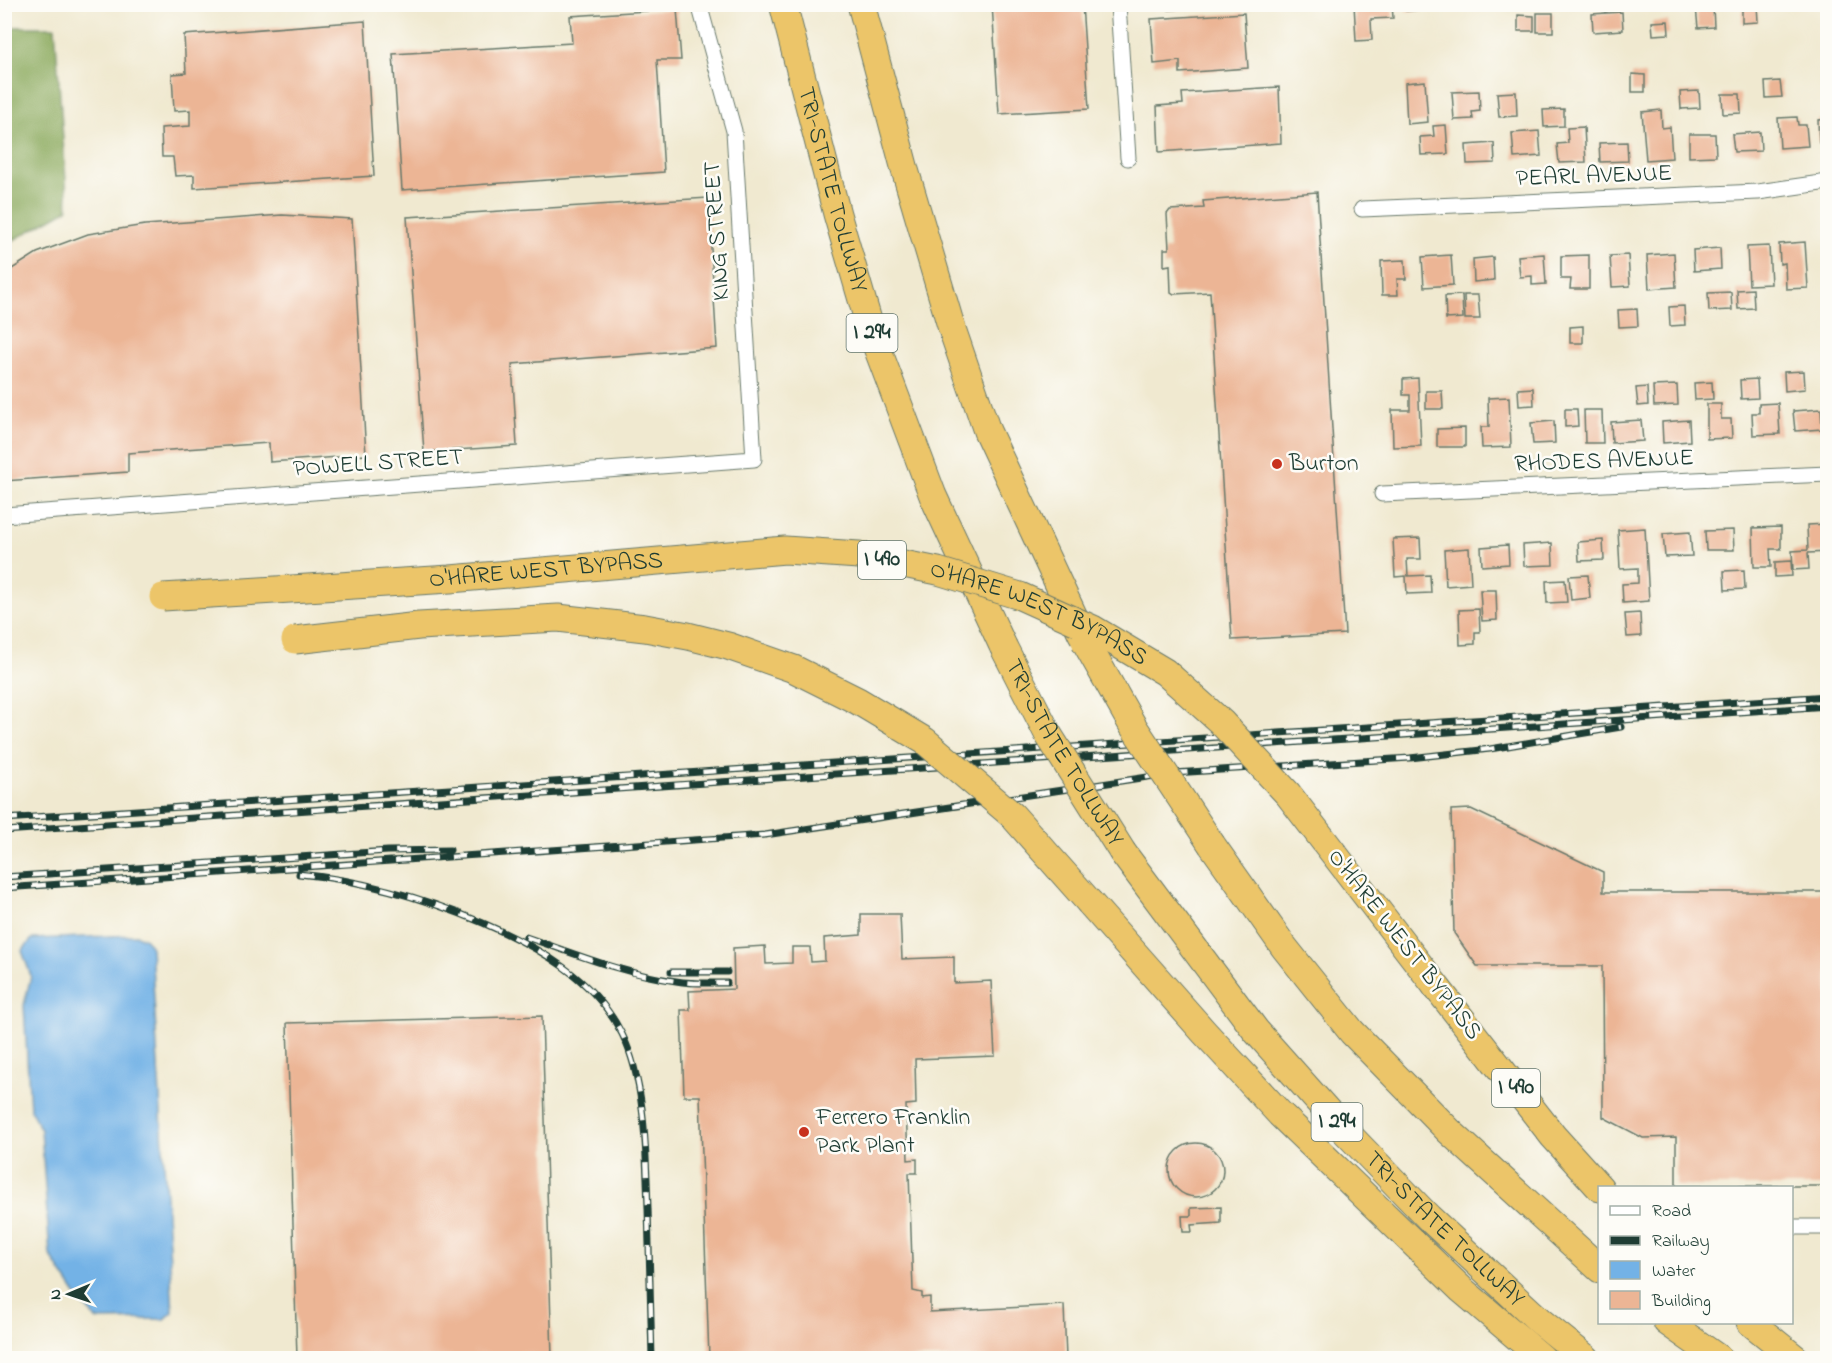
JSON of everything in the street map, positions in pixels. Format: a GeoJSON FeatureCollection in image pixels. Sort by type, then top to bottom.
{"type":"FeatureCollection","features":[{"type":"Feature","properties":{"kind":"highway","name":"TRI-STATE TOLLWAY"},"geometry":{"type":"LineString","coordinates":[[783,4],[837,214],[872,334],[933,496],[1003,646],[1048,734],[1123,853],[1256,1031],[1345,1131],[1429,1218],[1540,1322],[1586,1359]]}},
{"type":"Feature","properties":{"kind":"highway"},"geometry":{"type":"LineString","coordinates":[[861,4],[904,170],[951,326],[987,431],[1085,640],[1133,726],[1212,845],[1284,947],[1352,1032],[1449,1131],[1598,1268]]}},
{"type":"Feature","properties":{"kind":"highway","name":"O'HARE WEST BYPASS"},"geometry":{"type":"LineString","coordinates":[[162,597],[450,579],[785,550],[859,555],[938,571],[1020,596],[1093,629],[1165,672],[1221,722],[1288,794],[1553,1136],[1598,1187]]}},
{"type":"Feature","properties":{"kind":"highway","name":"O'HARE WEST BYPASS"},"geometry":{"type":"LineString","coordinates":[[295,640],[419,626],[558,618],[645,628],[728,646],[794,669],[858,700],[925,741],[1012,816],[1280,1114],[1462,1290],[1542,1359]]}},
{"type":"Feature","properties":{"kind":"highway"},"geometry":{"type":"LineString","coordinates":[[1668,1324],[1718,1359]]}},
{"type":"Feature","properties":{"kind":"highway"},"geometry":{"type":"LineString","coordinates":[[1751,1324],[1795,1359]]}},
{"type":"Feature","properties":{"kind":"street","name":"KING STREET"},"geometry":{"type":"LineString","coordinates":[[699,4],[734,131],[754,459]]}},
{"type":"Feature","properties":{"kind":"street"},"geometry":{"type":"LineString","coordinates":[[1118,4],[1128,158]]}},
{"type":"Feature","properties":{"kind":"street","name":"PEARL AVENUE"},"geometry":{"type":"LineString","coordinates":[[1362,209],[1758,192],[1827,182]]}},
{"type":"Feature","properties":{"kind":"street","name":"POWELL STREET"},"geometry":{"type":"LineString","coordinates":[[4,515],[754,459]]}},
{"type":"Feature","properties":{"kind":"street","name":"RHODES AVENUE"},"geometry":{"type":"LineString","coordinates":[[1382,494],[1827,474]]}},
{"type":"Feature","properties":{"kind":"street"},"geometry":{"type":"LineString","coordinates":[[1793,1227],[1827,1227]]}},
{"type":"Feature","properties":{"kind":"green space"},"geometry":{"type":"Polygon","coordinates":[[[5,27],[55,27],[68,209],[5,245],[5,27]]]}},
{"type":"Feature","properties":{"kind":"water"},"geometry":{"type":"Polygon","coordinates":[[[137,935],[146,939],[151,948],[173,1312],[165,1319],[97,1320],[80,1301],[50,1255],[41,1130],[30,1109],[24,1005],[31,976],[22,951],[32,939],[137,935]]]}},
{"type":"Feature","properties":{"kind":"building"},"geometry":{"type":"Polygon","coordinates":[[[992,4],[1082,4],[1089,109],[999,114],[992,4]]]}},
{"type":"Feature","properties":{"kind":"building"},"geometry":{"type":"Polygon","coordinates":[[[1168,4],[1219,4],[1219,6],[1169,10],[1168,4]]]}},
{"type":"Feature","properties":{"kind":"building"},"geometry":{"type":"Polygon","coordinates":[[[1354,4],[1392,4],[1393,18],[1371,19],[1372,40],[1356,41],[1354,4]]]}},
{"type":"Feature","properties":{"kind":"building"},"geometry":{"type":"Polygon","coordinates":[[[1406,4],[1438,4],[1439,9],[1406,11],[1406,4]]]}},
{"type":"Feature","properties":{"kind":"building"},"geometry":{"type":"Polygon","coordinates":[[[1742,4],[1757,4],[1758,22],[1742,23],[1742,4]]]}},
{"type":"Feature","properties":{"kind":"building"},"geometry":{"type":"Polygon","coordinates":[[[1713,6],[1714,27],[1698,28],[1696,7],[1713,6]]]}},
{"type":"Feature","properties":{"kind":"building"},"geometry":{"type":"Polygon","coordinates":[[[677,9],[681,60],[657,60],[664,172],[402,190],[393,54],[572,43],[570,16],[677,9]]]}},
{"type":"Feature","properties":{"kind":"building"},"geometry":{"type":"Polygon","coordinates":[[[1622,12],[1623,30],[1593,32],[1592,14],[1622,12]]]}},
{"type":"Feature","properties":{"kind":"building"},"geometry":{"type":"Polygon","coordinates":[[[1244,13],[1248,68],[1180,73],[1180,61],[1154,64],[1151,19],[1244,13]]]}},
{"type":"Feature","properties":{"kind":"building"},"geometry":{"type":"Polygon","coordinates":[[[1537,13],[1553,13],[1553,32],[1537,32],[1537,13]]]}},
{"type":"Feature","properties":{"kind":"building"},"geometry":{"type":"Polygon","coordinates":[[[1518,15],[1534,16],[1534,31],[1518,31],[1518,15]]]}},
{"type":"Feature","properties":{"kind":"building"},"geometry":{"type":"Polygon","coordinates":[[[365,21],[374,176],[194,188],[194,175],[175,176],[173,157],[162,157],[161,128],[190,126],[190,110],[174,111],[172,74],[186,73],[184,35],[365,21]]]}},
{"type":"Feature","properties":{"kind":"building"},"geometry":{"type":"Polygon","coordinates":[[[1668,21],[1669,34],[1653,35],[1652,22],[1668,21]]]}},
{"type":"Feature","properties":{"kind":"building"},"geometry":{"type":"Polygon","coordinates":[[[1632,74],[1645,75],[1645,92],[1632,92],[1632,74]]]}},
{"type":"Feature","properties":{"kind":"building"},"geometry":{"type":"Polygon","coordinates":[[[1425,81],[1428,122],[1407,124],[1405,83],[1425,81]]]}},
{"type":"Feature","properties":{"kind":"building"},"geometry":{"type":"Polygon","coordinates":[[[1780,81],[1782,97],[1766,98],[1765,82],[1780,81]]]}},
{"type":"Feature","properties":{"kind":"building"},"geometry":{"type":"Polygon","coordinates":[[[1279,87],[1281,143],[1159,152],[1157,106],[1183,104],[1182,93],[1279,87]]]}},
{"type":"Feature","properties":{"kind":"building"},"geometry":{"type":"Polygon","coordinates":[[[1479,91],[1480,111],[1472,112],[1473,119],[1454,120],[1452,92],[1479,91]]]}},
{"type":"Feature","properties":{"kind":"building"},"geometry":{"type":"Polygon","coordinates":[[[1699,91],[1700,108],[1681,109],[1680,92],[1699,91]]]}},
{"type":"Feature","properties":{"kind":"building"},"geometry":{"type":"Polygon","coordinates":[[[1516,92],[1517,116],[1499,117],[1497,93],[1516,92]]]}},
{"type":"Feature","properties":{"kind":"building"},"geometry":{"type":"Polygon","coordinates":[[[1722,94],[1740,94],[1741,113],[1723,114],[1722,94]]]}},
{"type":"Feature","properties":{"kind":"building"},"geometry":{"type":"Polygon","coordinates":[[[1564,109],[1564,126],[1544,127],[1543,110],[1564,109]]]}},
{"type":"Feature","properties":{"kind":"building"},"geometry":{"type":"Polygon","coordinates":[[[1661,110],[1662,128],[1670,127],[1672,158],[1646,160],[1642,112],[1661,110]]]}},
{"type":"Feature","properties":{"kind":"building"},"geometry":{"type":"Polygon","coordinates":[[[1797,117],[1798,125],[1806,125],[1808,146],[1780,148],[1778,118],[1797,117]]]}},
{"type":"Feature","properties":{"kind":"building"},"geometry":{"type":"Polygon","coordinates":[[[1828,119],[1828,142],[1819,143],[1818,120],[1828,119]]]}},
{"type":"Feature","properties":{"kind":"building"},"geometry":{"type":"Polygon","coordinates":[[[1446,125],[1448,154],[1421,155],[1420,137],[1434,136],[1433,126],[1446,125]]]}},
{"type":"Feature","properties":{"kind":"building"},"geometry":{"type":"Polygon","coordinates":[[[1584,127],[1586,162],[1559,163],[1557,144],[1568,143],[1567,128],[1584,127]]]}},
{"type":"Feature","properties":{"kind":"building"},"geometry":{"type":"Polygon","coordinates":[[[1539,131],[1541,156],[1514,158],[1512,133],[1539,131]]]}},
{"type":"Feature","properties":{"kind":"building"},"geometry":{"type":"Polygon","coordinates":[[[1760,132],[1761,151],[1734,152],[1732,134],[1760,132]]]}},
{"type":"Feature","properties":{"kind":"building"},"geometry":{"type":"Polygon","coordinates":[[[1689,134],[1715,134],[1716,156],[1689,157],[1689,134]]]}},
{"type":"Feature","properties":{"kind":"building"},"geometry":{"type":"Polygon","coordinates":[[[1627,142],[1628,161],[1600,162],[1599,143],[1627,142]]]}},
{"type":"Feature","properties":{"kind":"building"},"geometry":{"type":"Polygon","coordinates":[[[1494,143],[1495,163],[1467,164],[1466,145],[1494,143]]]}},
{"type":"Feature","properties":{"kind":"building","name":"Burton"},"geometry":{"type":"Polygon","coordinates":[[[1317,192],[1345,634],[1232,640],[1210,292],[1174,294],[1171,292],[1170,265],[1164,266],[1164,249],[1169,249],[1167,214],[1170,210],[1204,208],[1203,201],[1317,192]]]}},
{"type":"Feature","properties":{"kind":"building"},"geometry":{"type":"Polygon","coordinates":[[[708,198],[717,348],[512,364],[517,446],[424,452],[407,217],[708,198]]]}},
{"type":"Feature","properties":{"kind":"building"},"geometry":{"type":"Polygon","coordinates":[[[282,215],[352,219],[366,455],[270,462],[269,443],[128,453],[128,472],[4,481],[4,274],[37,253],[88,234],[145,225],[282,215]]]}},
{"type":"Feature","properties":{"kind":"building"},"geometry":{"type":"Polygon","coordinates":[[[1805,242],[1808,288],[1786,289],[1785,263],[1780,264],[1779,244],[1805,242]]]}},
{"type":"Feature","properties":{"kind":"building"},"geometry":{"type":"Polygon","coordinates":[[[1769,246],[1771,284],[1749,285],[1747,247],[1769,246]]]}},
{"type":"Feature","properties":{"kind":"building"},"geometry":{"type":"Polygon","coordinates":[[[1720,248],[1721,269],[1694,271],[1693,250],[1720,248]]]}},
{"type":"Feature","properties":{"kind":"building"},"geometry":{"type":"Polygon","coordinates":[[[1674,253],[1676,287],[1649,289],[1647,255],[1674,253]]]}},
{"type":"Feature","properties":{"kind":"building"},"geometry":{"type":"Polygon","coordinates":[[[1544,254],[1546,284],[1532,285],[1532,276],[1520,277],[1518,256],[1544,254]]]}},
{"type":"Feature","properties":{"kind":"building"},"geometry":{"type":"Polygon","coordinates":[[[1451,255],[1453,285],[1424,287],[1422,257],[1451,255]]]}},
{"type":"Feature","properties":{"kind":"building"},"geometry":{"type":"Polygon","coordinates":[[[1589,255],[1589,289],[1570,289],[1571,279],[1561,279],[1561,256],[1589,255]]]}},
{"type":"Feature","properties":{"kind":"building"},"geometry":{"type":"Polygon","coordinates":[[[1628,255],[1630,286],[1612,287],[1610,256],[1628,255]]]}},
{"type":"Feature","properties":{"kind":"building"},"geometry":{"type":"Polygon","coordinates":[[[1493,257],[1494,280],[1474,282],[1473,259],[1493,257]]]}},
{"type":"Feature","properties":{"kind":"building"},"geometry":{"type":"Polygon","coordinates":[[[1405,260],[1406,279],[1397,279],[1398,295],[1382,295],[1381,261],[1405,260]]]}},
{"type":"Feature","properties":{"kind":"building"},"geometry":{"type":"Polygon","coordinates":[[[1753,289],[1754,308],[1738,309],[1737,290],[1753,289]]]}},
{"type":"Feature","properties":{"kind":"building"},"geometry":{"type":"Polygon","coordinates":[[[1731,292],[1732,310],[1709,311],[1708,293],[1731,292]]]}},
{"type":"Feature","properties":{"kind":"building"},"geometry":{"type":"Polygon","coordinates":[[[1462,295],[1463,318],[1446,319],[1445,296],[1462,295]]]}},
{"type":"Feature","properties":{"kind":"building"},"geometry":{"type":"Polygon","coordinates":[[[1464,295],[1478,295],[1480,319],[1465,319],[1464,295]]]}},
{"type":"Feature","properties":{"kind":"building"},"geometry":{"type":"Polygon","coordinates":[[[1684,306],[1685,325],[1670,326],[1669,307],[1684,306]]]}},
{"type":"Feature","properties":{"kind":"building"},"geometry":{"type":"Polygon","coordinates":[[[1637,309],[1638,326],[1619,327],[1618,310],[1637,309]]]}},
{"type":"Feature","properties":{"kind":"building"},"geometry":{"type":"Polygon","coordinates":[[[1583,326],[1583,343],[1570,343],[1570,327],[1583,326]]]}},
{"type":"Feature","properties":{"kind":"building"},"geometry":{"type":"Polygon","coordinates":[[[1804,371],[1805,389],[1785,391],[1784,372],[1804,371]]]}},
{"type":"Feature","properties":{"kind":"building"},"geometry":{"type":"Polygon","coordinates":[[[1418,378],[1421,446],[1393,447],[1392,410],[1410,410],[1410,395],[1403,395],[1403,379],[1418,378]]]}},
{"type":"Feature","properties":{"kind":"building"},"geometry":{"type":"Polygon","coordinates":[[[1757,379],[1758,398],[1741,399],[1740,380],[1757,379]]]}},
{"type":"Feature","properties":{"kind":"building"},"geometry":{"type":"Polygon","coordinates":[[[1712,382],[1713,399],[1695,400],[1694,383],[1712,382]]]}},
{"type":"Feature","properties":{"kind":"building"},"geometry":{"type":"Polygon","coordinates":[[[1677,385],[1678,405],[1654,406],[1653,386],[1677,385]]]}},
{"type":"Feature","properties":{"kind":"building"},"geometry":{"type":"Polygon","coordinates":[[[1647,387],[1648,405],[1638,406],[1636,388],[1647,387]]]}},
{"type":"Feature","properties":{"kind":"building"},"geometry":{"type":"Polygon","coordinates":[[[1533,388],[1534,405],[1519,406],[1518,389],[1533,388]]]}},
{"type":"Feature","properties":{"kind":"building"},"geometry":{"type":"Polygon","coordinates":[[[1426,391],[1442,391],[1443,409],[1426,409],[1426,391]]]}},
{"type":"Feature","properties":{"kind":"building"},"geometry":{"type":"Polygon","coordinates":[[[1509,397],[1511,447],[1482,448],[1481,427],[1489,427],[1488,398],[1509,397]]]}},
{"type":"Feature","properties":{"kind":"building"},"geometry":{"type":"Polygon","coordinates":[[[1778,403],[1780,434],[1753,435],[1752,413],[1759,413],[1759,404],[1778,403]]]}},
{"type":"Feature","properties":{"kind":"building"},"geometry":{"type":"Polygon","coordinates":[[[1707,404],[1721,404],[1721,419],[1731,419],[1732,438],[1707,439],[1707,404]]]}},
{"type":"Feature","properties":{"kind":"building"},"geometry":{"type":"Polygon","coordinates":[[[1565,409],[1577,409],[1578,426],[1565,427],[1565,409]]]}},
{"type":"Feature","properties":{"kind":"building"},"geometry":{"type":"Polygon","coordinates":[[[1821,409],[1822,429],[1795,431],[1793,411],[1821,409]]]}},
{"type":"Feature","properties":{"kind":"building"},"geometry":{"type":"Polygon","coordinates":[[[1584,410],[1602,410],[1603,443],[1585,443],[1584,410]]]}},
{"type":"Feature","properties":{"kind":"building"},"geometry":{"type":"Polygon","coordinates":[[[1641,420],[1643,441],[1612,443],[1611,422],[1641,420]]]}},
{"type":"Feature","properties":{"kind":"building"},"geometry":{"type":"Polygon","coordinates":[[[1689,420],[1690,441],[1663,443],[1662,422],[1689,420]]]}},
{"type":"Feature","properties":{"kind":"building"},"geometry":{"type":"Polygon","coordinates":[[[1554,421],[1555,443],[1533,444],[1531,423],[1554,421]]]}},
{"type":"Feature","properties":{"kind":"building"},"geometry":{"type":"Polygon","coordinates":[[[1465,428],[1465,447],[1437,447],[1437,429],[1465,428]]]}},
{"type":"Feature","properties":{"kind":"building"},"geometry":{"type":"Polygon","coordinates":[[[1828,524],[1828,552],[1808,553],[1809,569],[1793,570],[1792,551],[1808,550],[1807,525],[1828,524]]]}},
{"type":"Feature","properties":{"kind":"building"},"geometry":{"type":"Polygon","coordinates":[[[1781,527],[1781,549],[1770,549],[1771,567],[1754,567],[1753,528],[1781,527]]]}},
{"type":"Feature","properties":{"kind":"building"},"geometry":{"type":"Polygon","coordinates":[[[1645,528],[1649,601],[1623,603],[1622,584],[1638,583],[1638,568],[1620,569],[1618,530],[1645,528]]]}},
{"type":"Feature","properties":{"kind":"building"},"geometry":{"type":"Polygon","coordinates":[[[1733,530],[1734,550],[1706,550],[1705,531],[1733,530]]]}},
{"type":"Feature","properties":{"kind":"building"},"geometry":{"type":"Polygon","coordinates":[[[1690,532],[1692,556],[1665,557],[1663,534],[1690,532]]]}},
{"type":"Feature","properties":{"kind":"building"},"geometry":{"type":"Polygon","coordinates":[[[1420,538],[1421,559],[1407,559],[1408,576],[1430,575],[1431,593],[1407,594],[1406,576],[1395,577],[1393,539],[1420,538]]]}},
{"type":"Feature","properties":{"kind":"building"},"geometry":{"type":"Polygon","coordinates":[[[1603,540],[1604,560],[1579,561],[1578,542],[1603,540]]]}},
{"type":"Feature","properties":{"kind":"building"},"geometry":{"type":"Polygon","coordinates":[[[1552,543],[1553,565],[1524,566],[1523,545],[1552,543]]]}},
{"type":"Feature","properties":{"kind":"building"},"geometry":{"type":"Polygon","coordinates":[[[1508,545],[1509,564],[1482,566],[1481,547],[1508,545]]]}},
{"type":"Feature","properties":{"kind":"building"},"geometry":{"type":"Polygon","coordinates":[[[1469,548],[1471,584],[1446,586],[1444,550],[1469,548]]]}},
{"type":"Feature","properties":{"kind":"building"},"geometry":{"type":"Polygon","coordinates":[[[1791,561],[1792,576],[1775,577],[1775,562],[1791,561]]]}},
{"type":"Feature","properties":{"kind":"building"},"geometry":{"type":"Polygon","coordinates":[[[1744,570],[1745,589],[1725,590],[1724,571],[1744,570]]]}},
{"type":"Feature","properties":{"kind":"building"},"geometry":{"type":"Polygon","coordinates":[[[1588,575],[1590,598],[1571,600],[1569,576],[1588,575]]]}},
{"type":"Feature","properties":{"kind":"building"},"geometry":{"type":"Polygon","coordinates":[[[1565,580],[1567,602],[1547,603],[1546,581],[1565,580]]]}},
{"type":"Feature","properties":{"kind":"building"},"geometry":{"type":"Polygon","coordinates":[[[1480,590],[1496,590],[1497,620],[1482,621],[1480,590]]]}},
{"type":"Feature","properties":{"kind":"building"},"geometry":{"type":"Polygon","coordinates":[[[1479,609],[1480,632],[1475,632],[1475,644],[1460,645],[1459,610],[1479,609]]]}},
{"type":"Feature","properties":{"kind":"building"},"geometry":{"type":"Polygon","coordinates":[[[1640,613],[1641,636],[1627,637],[1625,614],[1640,613]]]}},
{"type":"Feature","properties":{"kind":"building"},"geometry":{"type":"Polygon","coordinates":[[[1471,809],[1603,872],[1603,892],[1828,892],[1828,1186],[1676,1186],[1676,1137],[1643,1138],[1603,1117],[1602,966],[1477,966],[1454,933],[1451,810],[1471,809]]]}},
{"type":"Feature","properties":{"kind":"building","name":"Ferrero Franklin Park Plant"},"geometry":{"type":"Polygon","coordinates":[[[861,914],[900,914],[902,959],[954,957],[954,983],[991,981],[995,1056],[915,1059],[916,1104],[906,1105],[908,1160],[917,1159],[917,1173],[909,1173],[913,1291],[922,1293],[922,1298],[930,1297],[930,1312],[1064,1305],[1066,1358],[709,1358],[700,1096],[684,1096],[681,1010],[690,1010],[689,991],[734,989],[733,948],[765,946],[766,964],[792,963],[792,947],[810,947],[811,962],[825,961],[824,938],[861,935],[861,914]]]}},
{"type":"Feature","properties":{"kind":"building"},"geometry":{"type":"Polygon","coordinates":[[[542,1016],[552,1358],[297,1358],[287,1023],[542,1016]]]}},
{"type":"Feature","properties":{"kind":"building"},"geometry":{"type":"Polygon","coordinates":[[[1196,1143],[1206,1145],[1215,1151],[1221,1160],[1223,1170],[1221,1180],[1215,1189],[1206,1195],[1196,1197],[1186,1195],[1177,1189],[1171,1180],[1169,1170],[1171,1160],[1177,1151],[1186,1145],[1196,1143]]]}},
{"type":"Feature","properties":{"kind":"building"},"geometry":{"type":"Polygon","coordinates":[[[1221,1207],[1221,1223],[1191,1225],[1192,1232],[1183,1232],[1182,1216],[1191,1216],[1191,1208],[1221,1207]]]}},
{"type":"Feature","properties":{"kind":"railway"},"geometry":{"type":"LineString","coordinates":[[4,819],[1828,696]]}},
{"type":"Feature","properties":{"kind":"railway"},"geometry":{"type":"LineString","coordinates":[[4,831],[1828,706]]}},
{"type":"Feature","properties":{"kind":"railway"},"geometry":{"type":"LineString","coordinates":[[4,888],[765,835],[1174,773],[1410,758],[1490,749],[1621,727]]}},
{"type":"Feature","properties":{"kind":"railway"},"geometry":{"type":"LineString","coordinates":[[4,877],[388,851],[450,850]]}},
{"type":"Feature","properties":{"kind":"railway"},"geometry":{"type":"LineString","coordinates":[[299,874],[392,891],[483,923],[563,966],[596,996],[610,1014],[630,1053],[636,1074],[643,1119],[652,1358]]}},
{"type":"Feature","properties":{"kind":"railway"},"geometry":{"type":"LineString","coordinates":[[526,937],[638,974],[682,982],[727,983]]}},
{"type":"Feature","properties":{"kind":"railway"},"geometry":{"type":"LineString","coordinates":[[671,972],[727,972]]}},
{"type":"Feature","properties":{"kind":"place","name":"Burton"},"geometry":{"type":"Point","coordinates":[1277,464]}},
{"type":"Feature","properties":{"kind":"place","name":"Ferrero Franklin Park Plant"},"geometry":{"type":"Point","coordinates":[804,1132]}}]}
